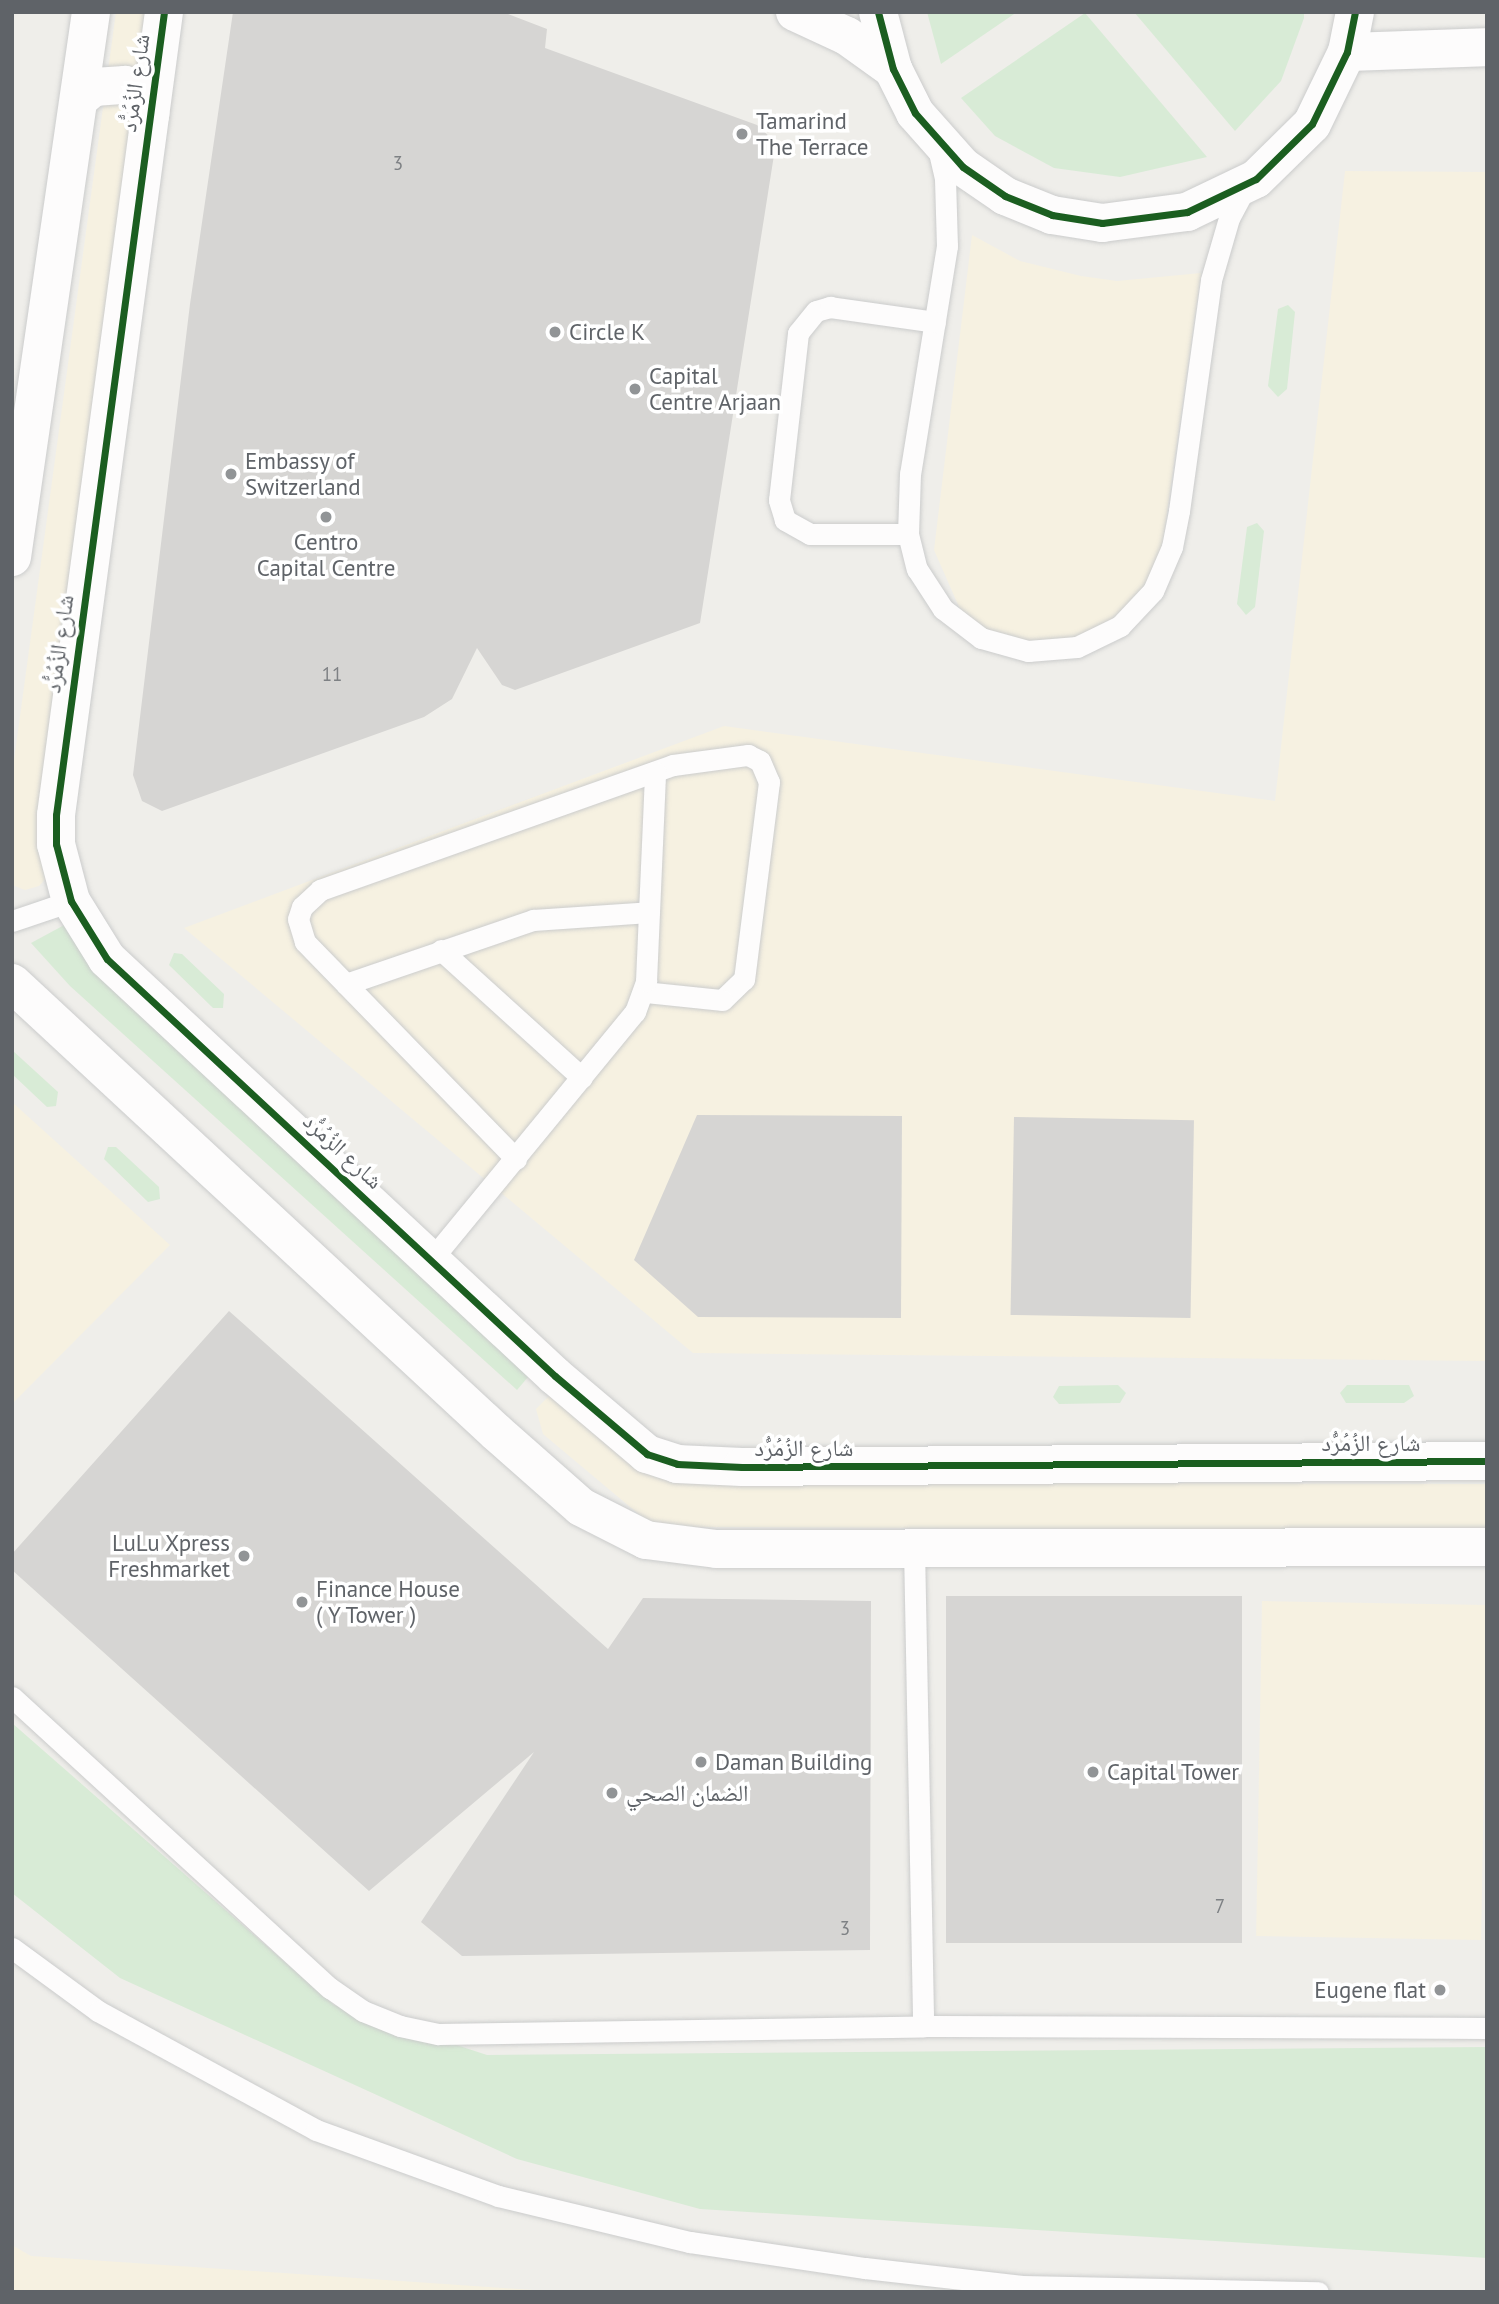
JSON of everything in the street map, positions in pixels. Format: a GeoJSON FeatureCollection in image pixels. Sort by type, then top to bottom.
{"type":"FeatureCollection","features":[{"type":"Feature","properties":{"kind":"street"},"geometry":{"type":"LineString","coordinates":[[12,557],[91,12]]}},
{"type":"Feature","properties":{"kind":"street","name":"شارع الزُمُرُّد"},"geometry":{"type":"LineString","coordinates":[[164,12],[55,815],[56,845],[71,901],[107,959],[620,1435],[647,1454],[677,1464],[1487,1461]]}},
{"type":"Feature","properties":{"kind":"street"},"geometry":{"type":"LineString","coordinates":[[795,12],[847,36],[893,69]]}},
{"type":"Feature","properties":{"kind":"street"},"geometry":{"type":"LineString","coordinates":[[878,12],[893,69],[937,142],[1005,196],[1052,215],[1102,223],[1187,212],[1247,185],[1312,124],[1347,52],[1355,12]]}},
{"type":"Feature","properties":{"kind":"street"},"geometry":{"type":"LineString","coordinates":[[1347,52],[1487,47]]}},
{"type":"Feature","properties":{"kind":"street"},"geometry":{"type":"LineString","coordinates":[[79,99],[94,88],[125,85],[139,92],[150,114]]}},
{"type":"Feature","properties":{"kind":"street"},"geometry":{"type":"LineString","coordinates":[[12,983],[581,1507],[612,1526],[678,1548],[1487,1547]]}},
{"type":"Feature","properties":{"kind":"lane"},"geometry":{"type":"LineString","coordinates":[[937,142],[948,213],[935,322],[910,474],[908,534],[917,569],[943,609],[981,638],[1028,651],[1077,647],[1120,626],[1153,591],[1172,547],[1211,280],[1226,227],[1247,185]]}},
{"type":"Feature","properties":{"kind":"lane"},"geometry":{"type":"LineString","coordinates":[[908,534],[810,534],[785,520],[779,500],[798,333],[816,311],[831,307],[935,322]]}},
{"type":"Feature","properties":{"kind":"lane"},"geometry":{"type":"LineString","coordinates":[[516,1158],[346,984],[299,931],[302,906],[310,897],[655,772],[735,753],[760,761],[769,782],[738,988],[713,1000],[644,992]]}},
{"type":"Feature","properties":{"kind":"lane"},"geometry":{"type":"LineString","coordinates":[[431,1260],[635,1012],[644,992],[655,772]]}},
{"type":"Feature","properties":{"kind":"lane"},"geometry":{"type":"LineString","coordinates":[[12,921],[71,901]]}},
{"type":"Feature","properties":{"kind":"lane"},"geometry":{"type":"LineString","coordinates":[[346,984],[441,950],[561,915],[649,912]]}},
{"type":"Feature","properties":{"kind":"lane"},"geometry":{"type":"LineString","coordinates":[[441,950],[582,1078]]}},
{"type":"Feature","properties":{"kind":"lane"},"geometry":{"type":"LineString","coordinates":[[914,1547],[923,2026]]}},
{"type":"Feature","properties":{"kind":"lane"},"geometry":{"type":"LineString","coordinates":[[12,1698],[330,1988],[363,2011],[400,2026],[438,2034],[923,2026],[1487,2028]]}},
{"type":"Feature","properties":{"kind":"lane"},"geometry":{"type":"LineString","coordinates":[[12,1948],[98,2011],[316,2130],[498,2196],[690,2242],[1022,2286],[1318,2292]]}},
{"type":"Feature","properties":{"kind":"green space"},"geometry":{"type":"Polygon","coordinates":[[[927,12],[1017,12],[941,64],[927,12]]]}},
{"type":"Feature","properties":{"kind":"green space"},"geometry":{"type":"Polygon","coordinates":[[[1134,12],[1304,12],[1304,18],[1281,81],[1235,131],[1134,12]]]}},
{"type":"Feature","properties":{"kind":"green space"},"geometry":{"type":"Polygon","coordinates":[[[1085,13],[1207,157],[1120,177],[1054,168],[995,136],[961,98],[1085,13]]]}},
{"type":"Feature","properties":{"kind":"green space"},"geometry":{"type":"Polygon","coordinates":[[[1288,305],[1295,312],[1287,389],[1278,397],[1268,386],[1278,309],[1288,305]]]}},
{"type":"Feature","properties":{"kind":"green space"},"geometry":{"type":"Polygon","coordinates":[[[1257,523],[1264,531],[1255,607],[1246,615],[1237,604],[1247,527],[1257,523]]]}},
{"type":"Feature","properties":{"kind":"green space"},"geometry":{"type":"Polygon","coordinates":[[[68,923],[534,1370],[517,1390],[70,986],[31,943],[68,923]]]}},
{"type":"Feature","properties":{"kind":"green space"},"geometry":{"type":"Polygon","coordinates":[[[174,953],[182,954],[224,994],[223,1008],[213,1008],[169,965],[174,953]]]}},
{"type":"Feature","properties":{"kind":"green space"},"geometry":{"type":"Polygon","coordinates":[[[12,1050],[58,1092],[56,1106],[47,1107],[12,1074],[12,1050]]]}},
{"type":"Feature","properties":{"kind":"green space"},"geometry":{"type":"Polygon","coordinates":[[[108,1147],[116,1147],[159,1187],[160,1199],[148,1202],[104,1159],[108,1147]]]}},
{"type":"Feature","properties":{"kind":"green space"},"geometry":{"type":"Polygon","coordinates":[[[1118,1385],[1126,1393],[1120,1403],[1059,1404],[1053,1397],[1059,1386],[1118,1385]]]}},
{"type":"Feature","properties":{"kind":"green space"},"geometry":{"type":"Polygon","coordinates":[[[1347,1385],[1409,1385],[1414,1396],[1404,1403],[1346,1403],[1340,1393],[1347,1385]]]}},
{"type":"Feature","properties":{"kind":"green space"},"geometry":{"type":"Polygon","coordinates":[[[12,1723],[334,2005],[487,2055],[1487,2047],[1487,2258],[700,2209],[517,2159],[120,1978],[12,1893],[12,1723]]]}},
{"type":"Feature","properties":{"kind":"sand"},"geometry":{"type":"Polygon","coordinates":[[[116,12],[150,12],[49,875],[39,886],[25,890],[12,885],[12,775],[116,12]]]}},
{"type":"Feature","properties":{"kind":"sand"},"geometry":{"type":"Polygon","coordinates":[[[1345,171],[1487,172],[1487,1361],[693,1353],[184,928],[724,726],[1275,801],[1345,171]]]}},
{"type":"Feature","properties":{"kind":"sand"},"geometry":{"type":"Polygon","coordinates":[[[972,235],[1020,261],[1081,276],[1117,281],[1201,273],[1162,548],[1149,594],[1123,625],[1025,651],[963,616],[934,550],[972,235]]]}},
{"type":"Feature","properties":{"kind":"sand"},"geometry":{"type":"Polygon","coordinates":[[[12,1102],[170,1245],[12,1404],[12,1102]]]}},
{"type":"Feature","properties":{"kind":"sand"},"geometry":{"type":"Polygon","coordinates":[[[551,1394],[572,1398],[671,1482],[1487,1484],[1487,1530],[667,1527],[648,1522],[543,1434],[536,1409],[551,1394]]]}},
{"type":"Feature","properties":{"kind":"sand"},"geometry":{"type":"Polygon","coordinates":[[[1262,1601],[1487,1605],[1481,1940],[1256,1936],[1262,1601]]]}},
{"type":"Feature","properties":{"kind":"sand"},"geometry":{"type":"Polygon","coordinates":[[[12,2245],[31,2256],[562,2292],[12,2292],[12,2245]]]}},
{"type":"Feature","properties":{"kind":"building"},"geometry":{"type":"Polygon","coordinates":[[[233,12],[503,12],[547,29],[545,48],[757,125],[771,138],[774,155],[700,623],[515,690],[502,685],[477,648],[452,699],[424,717],[162,811],[142,801],[133,775],[190,304],[233,12]]]}},
{"type":"Feature","properties":{"kind":"building"},"geometry":{"type":"Polygon","coordinates":[[[697,1115],[902,1116],[901,1318],[698,1317],[634,1260],[697,1115]]]}},
{"type":"Feature","properties":{"kind":"building"},"geometry":{"type":"Polygon","coordinates":[[[1014,1117],[1194,1120],[1191,1318],[1011,1315],[1014,1117]]]}},
{"type":"Feature","properties":{"kind":"building"},"geometry":{"type":"Polygon","coordinates":[[[229,1311],[608,1649],[643,1598],[871,1601],[870,1950],[462,1956],[421,1922],[534,1752],[369,1891],[12,1570],[12,1554],[229,1311]]]}},
{"type":"Feature","properties":{"kind":"building","name":"Capital Tower"},"geometry":{"type":"Polygon","coordinates":[[[946,1596],[1242,1596],[1242,1943],[946,1943],[946,1596]]]}},
{"type":"Feature","properties":{"kind":"cycle path"},"geometry":{"type":"LineString","coordinates":[[164,12],[56,815],[56,844],[71,901],[107,959],[555,1376],[647,1454],[677,1464],[742,1467],[1487,1461]]}},
{"type":"Feature","properties":{"kind":"cycle path"},"geometry":{"type":"LineString","coordinates":[[878,12],[893,69],[915,113],[963,167],[1005,196],[1052,215],[1102,223],[1187,212],[1256,179],[1312,124],[1347,52],[1355,12]]}},
{"type":"Feature","properties":{"kind":"place","name":"Tamarind The Terrace"},"geometry":{"type":"Point","coordinates":[742,134]}},
{"type":"Feature","properties":{"kind":"place","name":"Circle K"},"geometry":{"type":"Point","coordinates":[555,332]}},
{"type":"Feature","properties":{"kind":"place","name":"Capital Centre Arjaan"},"geometry":{"type":"Point","coordinates":[635,389]}},
{"type":"Feature","properties":{"kind":"place","name":"Embassy of Switzerland"},"geometry":{"type":"Point","coordinates":[231,474]}},
{"type":"Feature","properties":{"kind":"place","name":"Centro Capital Centre"},"geometry":{"type":"Point","coordinates":[326,517]}},
{"type":"Feature","properties":{"kind":"place","name":"LuLu Xpress Freshmarket"},"geometry":{"type":"Point","coordinates":[244,1556]}},
{"type":"Feature","properties":{"kind":"place","name":"Finance House ( Y Tower )"},"geometry":{"type":"Point","coordinates":[302,1602]}},
{"type":"Feature","properties":{"kind":"place","name":"Daman Building"},"geometry":{"type":"Point","coordinates":[701,1762]}},
{"type":"Feature","properties":{"kind":"place","name":"Capital Tower"},"geometry":{"type":"Point","coordinates":[1093,1772]}},
{"type":"Feature","properties":{"kind":"place","name":"الضمان الصحي"},"geometry":{"type":"Point","coordinates":[612,1793]}},
{"type":"Feature","properties":{"kind":"place","name":"Eugene flat"},"geometry":{"type":"Point","coordinates":[1440,1990]}}]}
